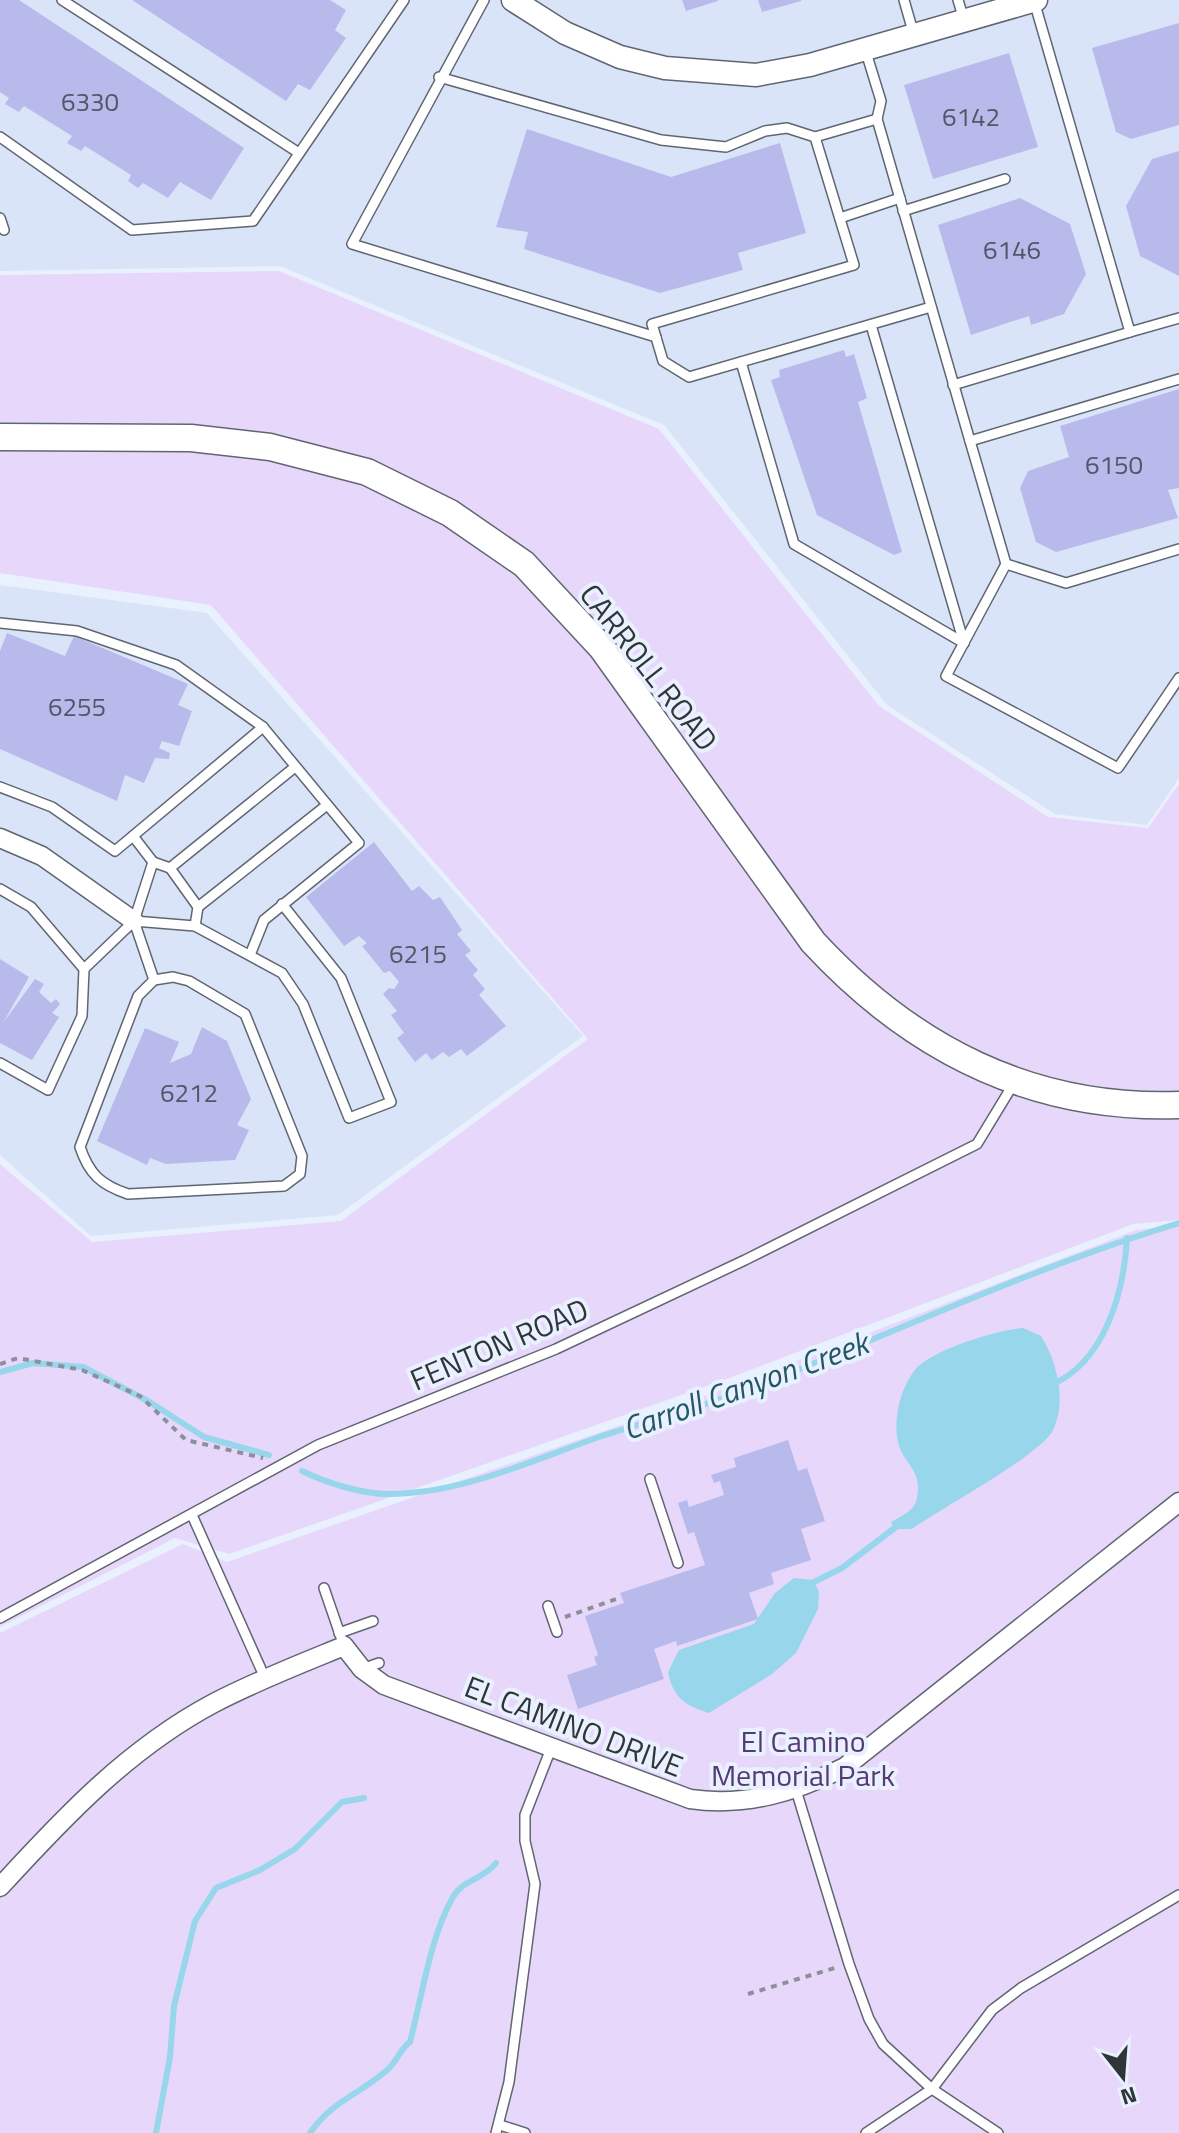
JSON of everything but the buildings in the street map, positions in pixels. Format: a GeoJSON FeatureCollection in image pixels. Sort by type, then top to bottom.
{"type":"FeatureCollection","features":[{"type":"Feature","properties":{"kind":"main road","name":"CARROLL ROAD"},"geometry":{"type":"LineString","coordinates":[[0,437],[191,438],[270,447],[367,472],[450,513],[524,564],[602,648],[813,942],[844,975],[904,1026],[980,1069],[1009,1091],[1142,1106],[1179,1105]]}},
{"type":"Feature","properties":{"kind":"street"},"geometry":{"type":"LineString","coordinates":[[513,0],[565,33],[620,57],[665,68],[756,75],[810,65],[914,35],[961,10],[1035,0]]}},
{"type":"Feature","properties":{"kind":"street"},"geometry":{"type":"LineString","coordinates":[[0,838],[42,856],[134,921]]}},
{"type":"Feature","properties":{"kind":"street","name":"EL CAMINO DRIVE"},"geometry":{"type":"LineString","coordinates":[[341,1640],[370,1666],[384,1685],[690,1799],[736,1802],[796,1790],[845,1767],[1179,1502]]}},
{"type":"Feature","properties":{"kind":"street"},"geometry":{"type":"LineString","coordinates":[[0,1887],[61,1821],[138,1753],[214,1703],[341,1640]]}},
{"type":"Feature","properties":{"kind":"lane"},"geometry":{"type":"LineString","coordinates":[[62,0],[299,153]]}},
{"type":"Feature","properties":{"kind":"lane"},"geometry":{"type":"LineString","coordinates":[[0,137],[132,230],[253,221],[402,3],[390,0]]}},
{"type":"Feature","properties":{"kind":"lane"},"geometry":{"type":"LineString","coordinates":[[484,0],[439,77],[352,244],[656,337]]}},
{"type":"Feature","properties":{"kind":"lane"},"geometry":{"type":"LineString","coordinates":[[904,0],[914,35]]}},
{"type":"Feature","properties":{"kind":"lane"},"geometry":{"type":"LineString","coordinates":[[1035,0],[1130,332]]}},
{"type":"Feature","properties":{"kind":"lane"},"geometry":{"type":"LineString","coordinates":[[865,49],[881,101],[877,119],[1006,564],[946,676],[1118,768],[1179,678]]}},
{"type":"Feature","properties":{"kind":"lane"},"geometry":{"type":"LineString","coordinates":[[439,77],[661,140],[726,147],[765,131],[787,128],[815,137],[877,119]]}},
{"type":"Feature","properties":{"kind":"lane"},"geometry":{"type":"LineString","coordinates":[[815,137],[854,265],[652,324],[663,361],[689,377],[931,307]]}},
{"type":"Feature","properties":{"kind":"lane"},"geometry":{"type":"LineString","coordinates":[[903,211],[1005,179]]}},
{"type":"Feature","properties":{"kind":"lane"},"geometry":{"type":"LineString","coordinates":[[840,218],[900,198]]}},
{"type":"Feature","properties":{"kind":"lane"},"geometry":{"type":"LineString","coordinates":[[0,218],[4,230]]}},
{"type":"Feature","properties":{"kind":"lane"},"geometry":{"type":"LineString","coordinates":[[953,385],[1179,318]]}},
{"type":"Feature","properties":{"kind":"lane"},"geometry":{"type":"LineString","coordinates":[[871,325],[964,643]]}},
{"type":"Feature","properties":{"kind":"lane"},"geometry":{"type":"LineString","coordinates":[[741,362],[794,544],[964,643]]}},
{"type":"Feature","properties":{"kind":"lane"},"geometry":{"type":"LineString","coordinates":[[970,441],[1179,379]]}},
{"type":"Feature","properties":{"kind":"lane"},"geometry":{"type":"LineString","coordinates":[[1006,564],[1066,583],[1179,549]]}},
{"type":"Feature","properties":{"kind":"lane"},"geometry":{"type":"LineString","coordinates":[[0,623],[77,631],[176,665],[263,727],[359,843],[264,920],[250,955]]}},
{"type":"Feature","properties":{"kind":"lane"},"geometry":{"type":"LineString","coordinates":[[0,787],[52,807],[115,851],[263,727]]}},
{"type":"Feature","properties":{"kind":"lane"},"geometry":{"type":"LineString","coordinates":[[170,868],[295,767]]}},
{"type":"Feature","properties":{"kind":"lane"},"geometry":{"type":"LineString","coordinates":[[195,926],[198,907],[327,805]]}},
{"type":"Feature","properties":{"kind":"lane"},"geometry":{"type":"LineString","coordinates":[[133,836],[153,862],[170,868],[198,907]]}},
{"type":"Feature","properties":{"kind":"lane"},"geometry":{"type":"LineString","coordinates":[[84,969],[134,921],[153,862]]}},
{"type":"Feature","properties":{"kind":"lane"},"geometry":{"type":"LineString","coordinates":[[0,889],[31,907],[84,969],[82,1016],[48,1090],[0,1063]]}},
{"type":"Feature","properties":{"kind":"lane"},"geometry":{"type":"LineString","coordinates":[[134,921],[195,926],[282,973],[303,1004],[349,1118],[391,1102],[341,978],[282,904]]}},
{"type":"Feature","properties":{"kind":"lane"},"geometry":{"type":"LineString","coordinates":[[134,921],[154,980]]}},
{"type":"Feature","properties":{"kind":"lane"},"geometry":{"type":"LineString","coordinates":[[173,977],[189,981],[245,1014],[302,1156],[300,1174],[284,1186],[128,1194],[106,1186],[87,1169],[80,1147],[138,996],[154,980],[173,977]]}},
{"type":"Feature","properties":{"kind":"lane","name":"FENTON ROAD"},"geometry":{"type":"LineString","coordinates":[[0,1618],[318,1445],[556,1349],[977,1144],[1009,1091]]}},
{"type":"Feature","properties":{"kind":"lane"},"geometry":{"type":"LineString","coordinates":[[650,1479],[678,1563]]}},
{"type":"Feature","properties":{"kind":"lane"},"geometry":{"type":"LineString","coordinates":[[192,1515],[265,1678]]}},
{"type":"Feature","properties":{"kind":"lane"},"geometry":{"type":"LineString","coordinates":[[324,1588],[341,1640],[373,1621]]}},
{"type":"Feature","properties":{"kind":"lane"},"geometry":{"type":"LineString","coordinates":[[548,1606],[557,1632]]}},
{"type":"Feature","properties":{"kind":"lane"},"geometry":{"type":"LineString","coordinates":[[525,2133],[498,2129],[509,2082],[535,1884],[523,1829],[552,1746]]}},
{"type":"Feature","properties":{"kind":"lane"},"geometry":{"type":"LineString","coordinates":[[796,1790],[849,1964],[869,2019],[883,2044],[932,2089],[998,2133]]}},
{"type":"Feature","properties":{"kind":"lane"},"geometry":{"type":"LineString","coordinates":[[866,2133],[932,2089],[992,2010],[1011,1995],[1179,1895]]}},
{"type":"Feature","properties":{"kind":"path"},"geometry":{"type":"LineString","coordinates":[[0,1364],[18,1358],[82,1370],[140,1396],[186,1440],[285,1463]]}},
{"type":"Feature","properties":{"kind":"path"},"geometry":{"type":"LineString","coordinates":[[553,1621],[619,1598]]}},
{"type":"Feature","properties":{"kind":"path"},"geometry":{"type":"LineString","coordinates":[[748,1994],[849,1964]]}},
{"type":"Feature","properties":{"kind":"shaded area"},"geometry":{"type":"Polygon","coordinates":[[[0,0],[1179,0],[1179,778],[1147,825],[1055,814],[887,705],[664,425],[280,266],[0,271],[0,0]]]}},
{"type":"Feature","properties":{"kind":"shaded area"},"geometry":{"type":"Polygon","coordinates":[[[0,585],[207,613],[583,1036],[338,1215],[91,1236],[0,1155],[0,585]]]}},
{"type":"Feature","properties":{"kind":"green space"},"geometry":{"type":"Polygon","coordinates":[[[279,271],[659,429],[879,706],[1048,817],[1148,828],[1179,784],[1179,1220],[1133,1224],[724,1380],[229,1554],[175,1538],[0,1627],[0,1164],[92,1242],[341,1221],[588,1039],[211,605],[0,573],[0,275],[279,271]]]}},
{"type":"Feature","properties":{"kind":"green space","name":"El Camino Memorial Park"},"geometry":{"type":"Polygon","coordinates":[[[1179,1225],[1179,2133],[0,2133],[0,1633],[183,1544],[227,1562],[716,1392],[1136,1230],[1179,1225]]]}},
{"type":"Feature","properties":{"kind":"water"},"geometry":{"type":"Polygon","coordinates":[[[1023,1328],[1041,1336],[1056,1369],[1060,1395],[1053,1430],[1045,1441],[1011,1467],[912,1529],[893,1529],[891,1522],[907,1513],[917,1498],[917,1480],[900,1449],[896,1424],[909,1378],[922,1363],[949,1349],[981,1337],[1023,1328]]]}},
{"type":"Feature","properties":{"kind":"water"},"geometry":{"type":"Polygon","coordinates":[[[794,1578],[813,1580],[819,1592],[818,1609],[796,1653],[772,1674],[709,1713],[682,1700],[673,1688],[668,1672],[679,1650],[754,1624],[775,1593],[794,1578]]]}},
{"type":"Feature","properties":{"kind":"waterway","name":"Carroll Canyon Creek"},"geometry":{"type":"LineString","coordinates":[[302,1471],[344,1487],[378,1494],[416,1492],[470,1482],[755,1387],[1071,1259],[1179,1223]]}},
{"type":"Feature","properties":{"kind":"waterway"},"geometry":{"type":"LineString","coordinates":[[1051,1385],[1070,1374],[1098,1343],[1116,1302],[1127,1238]]}},
{"type":"Feature","properties":{"kind":"waterway","name":"Carroll Canyon Creek"},"geometry":{"type":"LineString","coordinates":[[0,1372],[33,1363],[83,1367],[148,1401],[204,1437],[269,1455]]}},
{"type":"Feature","properties":{"kind":"waterway"},"geometry":{"type":"LineString","coordinates":[[810,1584],[842,1568],[896,1527]]}},
{"type":"Feature","properties":{"kind":"waterway"},"geometry":{"type":"LineString","coordinates":[[156,2133],[170,2057],[174,2006],[195,1921],[216,1888],[260,1870],[295,1849],[342,1802],[364,1798]]}},
{"type":"Feature","properties":{"kind":"waterway"},"geometry":{"type":"LineString","coordinates":[[310,2133],[337,2105],[387,2070],[410,2042],[432,1949],[445,1913],[457,1891],[496,1863]]}}]}
